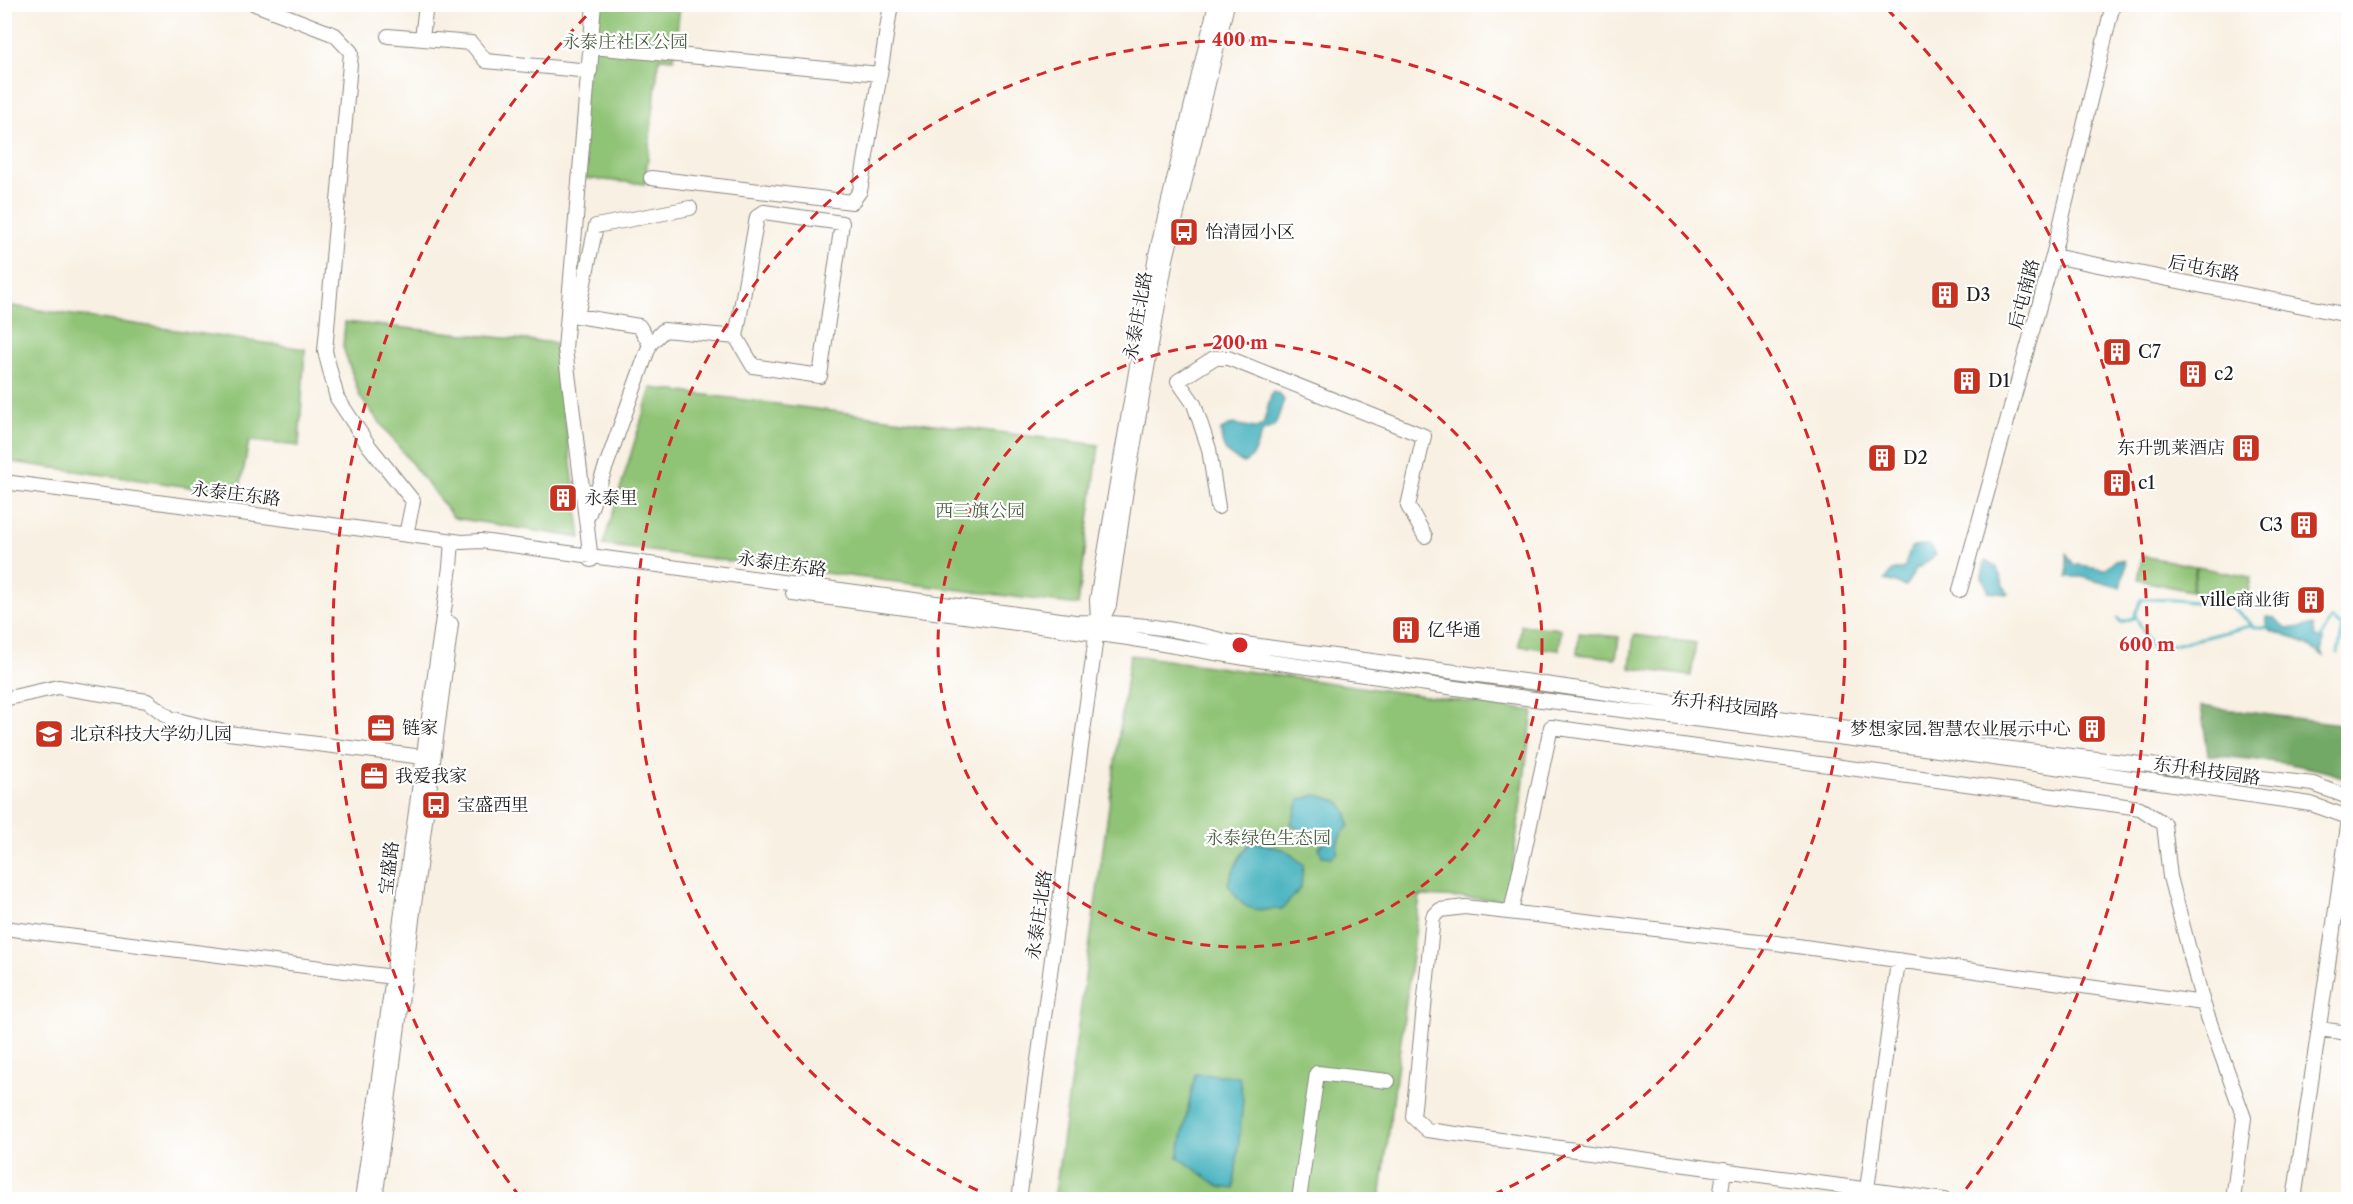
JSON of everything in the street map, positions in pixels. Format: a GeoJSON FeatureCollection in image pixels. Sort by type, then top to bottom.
{"type":"FeatureCollection","features":[{"type":"Feature","properties":{"kind":"street"},"geometry":{"type":"LineString","coordinates":[[255,4],[335,35],[351,52],[325,351],[338,398],[369,446],[412,501],[406,535]]}},
{"type":"Feature","properties":{"kind":"street"},"geometry":{"type":"LineString","coordinates":[[422,39],[426,4]]}},
{"type":"Feature","properties":{"kind":"street"},"geometry":{"type":"LineString","coordinates":[[590,71],[594,4]]}},
{"type":"Feature","properties":{"kind":"street"},"geometry":{"type":"LineString","coordinates":[[651,178],[852,202],[860,191],[891,4]]}},
{"type":"Feature","properties":{"kind":"street","name":"永泰庄北路"},"geometry":{"type":"LineString","coordinates":[[1019,1200],[1098,626],[1097,600],[1156,255],[1216,4]]}},
{"type":"Feature","properties":{"kind":"street","name":"永泰庄北路"},"geometry":{"type":"LineString","coordinates":[[1098,626],[1109,605],[1127,483],[1166,259],[1227,4]]}},
{"type":"Feature","properties":{"kind":"street","name":"后屯南路"},"geometry":{"type":"LineString","coordinates":[[1960,590],[2053,256],[2113,4]]}},
{"type":"Feature","properties":{"kind":"street"},"geometry":{"type":"LineString","coordinates":[[388,36],[471,43],[486,61],[590,71]]}},
{"type":"Feature","properties":{"kind":"street"},"geometry":{"type":"LineString","coordinates":[[736,337],[664,330],[651,344],[588,514],[591,560],[565,349],[592,47],[880,74]]}},
{"type":"Feature","properties":{"kind":"street"},"geometry":{"type":"LineString","coordinates":[[651,344],[639,326],[577,316],[596,226],[690,208]]}},
{"type":"Feature","properties":{"kind":"street"},"geometry":{"type":"LineString","coordinates":[[764,212],[842,223],[820,376],[753,366],[736,337],[757,218],[764,212]]}},
{"type":"Feature","properties":{"kind":"street","name":"后屯东路"},"geometry":{"type":"LineString","coordinates":[[2053,256],[2349,315]]}},
{"type":"Feature","properties":{"kind":"street"},"geometry":{"type":"LineString","coordinates":[[1218,507],[1209,448],[1194,404],[1178,381],[1214,358],[1228,358],[1424,436],[1408,506],[1425,536]]}},
{"type":"Feature","properties":{"kind":"street","name":"永泰庄东路"},"geometry":{"type":"LineString","coordinates":[[4,482],[406,535],[457,541],[481,541],[1098,626]]}},
{"type":"Feature","properties":{"kind":"street","name":"宝盛路"},"geometry":{"type":"LineString","coordinates":[[362,1200],[450,567],[457,541]]}},
{"type":"Feature","properties":{"kind":"street","name":"宝盛路"},"geometry":{"type":"LineString","coordinates":[[375,1200],[457,541]]}},
{"type":"Feature","properties":{"kind":"street","name":"东升科技园路"},"geometry":{"type":"LineString","coordinates":[[1098,626],[1122,622],[1183,630],[1229,642],[1531,682],[1918,738],[2313,784],[2349,797]]}},
{"type":"Feature","properties":{"kind":"street","name":"东升科技园路"},"geometry":{"type":"LineString","coordinates":[[1098,626],[1526,698],[1924,748],[2311,804],[2349,817]]}},
{"type":"Feature","properties":{"kind":"street"},"geometry":{"type":"LineString","coordinates":[[4,699],[58,687],[147,701],[170,717],[228,733],[423,757]]}},
{"type":"Feature","properties":{"kind":"street"},"geometry":{"type":"LineString","coordinates":[[1511,912],[1551,727],[2139,808],[2164,824],[2170,877],[2203,1003],[2244,1118],[2233,1200]]}},
{"type":"Feature","properties":{"kind":"street"},"geometry":{"type":"LineString","coordinates":[[2294,1200],[2319,1029],[2342,906],[2349,826]]}},
{"type":"Feature","properties":{"kind":"street"},"geometry":{"type":"LineString","coordinates":[[1944,1200],[1427,1130],[1413,1117],[1433,917],[1440,910],[1450,907],[1511,912],[1776,943],[1898,962],[2203,1003]]}},
{"type":"Feature","properties":{"kind":"street"},"geometry":{"type":"LineString","coordinates":[[4,928],[393,977]]}},
{"type":"Feature","properties":{"kind":"street"},"geometry":{"type":"LineString","coordinates":[[1867,1189],[1898,962]]}},
{"type":"Feature","properties":{"kind":"street"},"geometry":{"type":"LineString","coordinates":[[2319,1029],[2349,1033]]}},
{"type":"Feature","properties":{"kind":"street"},"geometry":{"type":"LineString","coordinates":[[1299,1200],[1317,1073],[1388,1081]]}},
{"type":"Feature","properties":{"kind":"street"},"geometry":{"type":"LineString","coordinates":[[1720,1200],[1724,1169]]}},
{"type":"Feature","properties":{"kind":"green space","name":"永泰庄社区公园"},"geometry":{"type":"Polygon","coordinates":[[[591,5],[680,5],[674,59],[659,58],[645,184],[573,177],[591,5]]]}},
{"type":"Feature","properties":{"kind":"green space"},"geometry":{"type":"Polygon","coordinates":[[[5,305],[305,349],[299,446],[249,441],[239,494],[5,461],[5,305]]]}},
{"type":"Feature","properties":{"kind":"green space"},"geometry":{"type":"Polygon","coordinates":[[[345,322],[555,343],[581,538],[454,518],[360,397],[343,347],[345,322]]]}},
{"type":"Feature","properties":{"kind":"green space","name":"西三旗公园"},"geometry":{"type":"Polygon","coordinates":[[[651,388],[1099,445],[1078,605],[603,545],[651,388]]]}},
{"type":"Feature","properties":{"kind":"green space"},"geometry":{"type":"Polygon","coordinates":[[[2142,556],[2196,566],[2191,591],[2138,580],[2142,556]]]}},
{"type":"Feature","properties":{"kind":"green space"},"geometry":{"type":"Polygon","coordinates":[[[2197,567],[2251,577],[2246,601],[2192,591],[2197,567]]]}},
{"type":"Feature","properties":{"kind":"green space"},"geometry":{"type":"Polygon","coordinates":[[[1521,625],[1561,629],[1559,650],[1519,646],[1521,625]]]}},
{"type":"Feature","properties":{"kind":"green space"},"geometry":{"type":"Polygon","coordinates":[[[1579,633],[1619,637],[1616,658],[1577,654],[1579,633]]]}},
{"type":"Feature","properties":{"kind":"green space"},"geometry":{"type":"Polygon","coordinates":[[[1634,635],[1696,643],[1691,676],[1630,668],[1634,635]]]}},
{"type":"Feature","properties":{"kind":"green space","name":"永泰绿色生态园"},"geometry":{"type":"Polygon","coordinates":[[[1130,655],[1533,711],[1508,900],[1420,896],[1380,1199],[1054,1200],[1130,655]]]}},
{"type":"Feature","properties":{"kind":"green space"},"geometry":{"type":"Polygon","coordinates":[[[2201,706],[2348,725],[2348,779],[2297,765],[2208,755],[2201,706]]]}},
{"type":"Feature","properties":{"kind":"water"},"geometry":{"type":"Polygon","coordinates":[[[1272,392],[1280,394],[1284,400],[1275,426],[1263,431],[1252,457],[1244,463],[1226,451],[1222,442],[1221,430],[1233,424],[1256,428],[1263,425],[1272,392]]]}},
{"type":"Feature","properties":{"kind":"water"},"geometry":{"type":"Polygon","coordinates":[[[1930,545],[1936,555],[1915,570],[1906,586],[1885,580],[1892,571],[1904,568],[1911,548],[1930,545]]]}},
{"type":"Feature","properties":{"kind":"water"},"geometry":{"type":"Polygon","coordinates":[[[2067,554],[2073,564],[2105,569],[2116,560],[2124,560],[2126,565],[2121,588],[2082,577],[2067,577],[2067,554]]]}},
{"type":"Feature","properties":{"kind":"water"},"geometry":{"type":"Polygon","coordinates":[[[1985,560],[1996,566],[2008,594],[1989,592],[1982,577],[1985,560]]]}},
{"type":"Feature","properties":{"kind":"water"},"geometry":{"type":"Polygon","coordinates":[[[2267,617],[2275,618],[2287,629],[2313,625],[2316,637],[2323,639],[2324,656],[2295,638],[2271,631],[2266,627],[2267,617]]]}},
{"type":"Feature","properties":{"kind":"water"},"geometry":{"type":"Polygon","coordinates":[[[1316,795],[1339,801],[1347,813],[1349,826],[1339,838],[1337,853],[1331,857],[1322,856],[1319,847],[1328,840],[1317,830],[1302,831],[1291,824],[1299,800],[1316,795]]]}},
{"type":"Feature","properties":{"kind":"water"},"geometry":{"type":"Polygon","coordinates":[[[1251,841],[1285,850],[1303,864],[1301,888],[1282,909],[1249,908],[1239,900],[1228,883],[1238,860],[1251,841]]]}},
{"type":"Feature","properties":{"kind":"water"},"geometry":{"type":"Polygon","coordinates":[[[1195,1074],[1239,1076],[1243,1100],[1234,1189],[1220,1187],[1178,1157],[1195,1074]]]}},
{"type":"Feature","properties":{"kind":"waterway"},"geometry":{"type":"LineString","coordinates":[[2118,618],[2121,622],[2133,618],[2142,599],[2176,600],[2232,607],[2255,627]]}},
{"type":"Feature","properties":{"kind":"waterway"},"geometry":{"type":"LineString","coordinates":[[2135,615],[2152,648],[2161,648],[2250,626],[2268,628]]}},
{"type":"Feature","properties":{"kind":"waterway"},"geometry":{"type":"LineString","coordinates":[[2321,638],[2331,619],[2343,627],[2338,653]]}},
{"type":"Feature","properties":{"kind":"place","name":"怡清园小区"},"geometry":{"type":"Point","coordinates":[1184,232]}},
{"type":"Feature","properties":{"kind":"place","name":"D3"},"geometry":{"type":"Point","coordinates":[1945,295]}},
{"type":"Feature","properties":{"kind":"place","name":"C7"},"geometry":{"type":"Point","coordinates":[2117,352]}},
{"type":"Feature","properties":{"kind":"place","name":"c2"},"geometry":{"type":"Point","coordinates":[2193,374]}},
{"type":"Feature","properties":{"kind":"place","name":"D1"},"geometry":{"type":"Point","coordinates":[1967,381]}},
{"type":"Feature","properties":{"kind":"place","name":"东升凯莱酒店"},"geometry":{"type":"Point","coordinates":[2246,448]}},
{"type":"Feature","properties":{"kind":"place","name":"D2"},"geometry":{"type":"Point","coordinates":[1882,458]}},
{"type":"Feature","properties":{"kind":"place","name":"c1"},"geometry":{"type":"Point","coordinates":[2117,483]}},
{"type":"Feature","properties":{"kind":"place","name":"永泰里"},"geometry":{"type":"Point","coordinates":[563,498]}},
{"type":"Feature","properties":{"kind":"place","name":"C3"},"geometry":{"type":"Point","coordinates":[2304,525]}},
{"type":"Feature","properties":{"kind":"place","name":"ville商业街"},"geometry":{"type":"Point","coordinates":[2311,600]}},
{"type":"Feature","properties":{"kind":"place","name":"亿华通"},"geometry":{"type":"Point","coordinates":[1406,630]}},
{"type":"Feature","properties":{"kind":"place","name":"链家"},"geometry":{"type":"Point","coordinates":[381,728]}},
{"type":"Feature","properties":{"kind":"place","name":"梦想家园.智慧农业展示中心"},"geometry":{"type":"Point","coordinates":[2092,729]}},
{"type":"Feature","properties":{"kind":"place","name":"北京科技大学幼儿园"},"geometry":{"type":"Point","coordinates":[49,734]}},
{"type":"Feature","properties":{"kind":"place","name":"我爱我家"},"geometry":{"type":"Point","coordinates":[374,776]}},
{"type":"Feature","properties":{"kind":"place","name":"宝盛西里"},"geometry":{"type":"Point","coordinates":[436,805]}}]}
